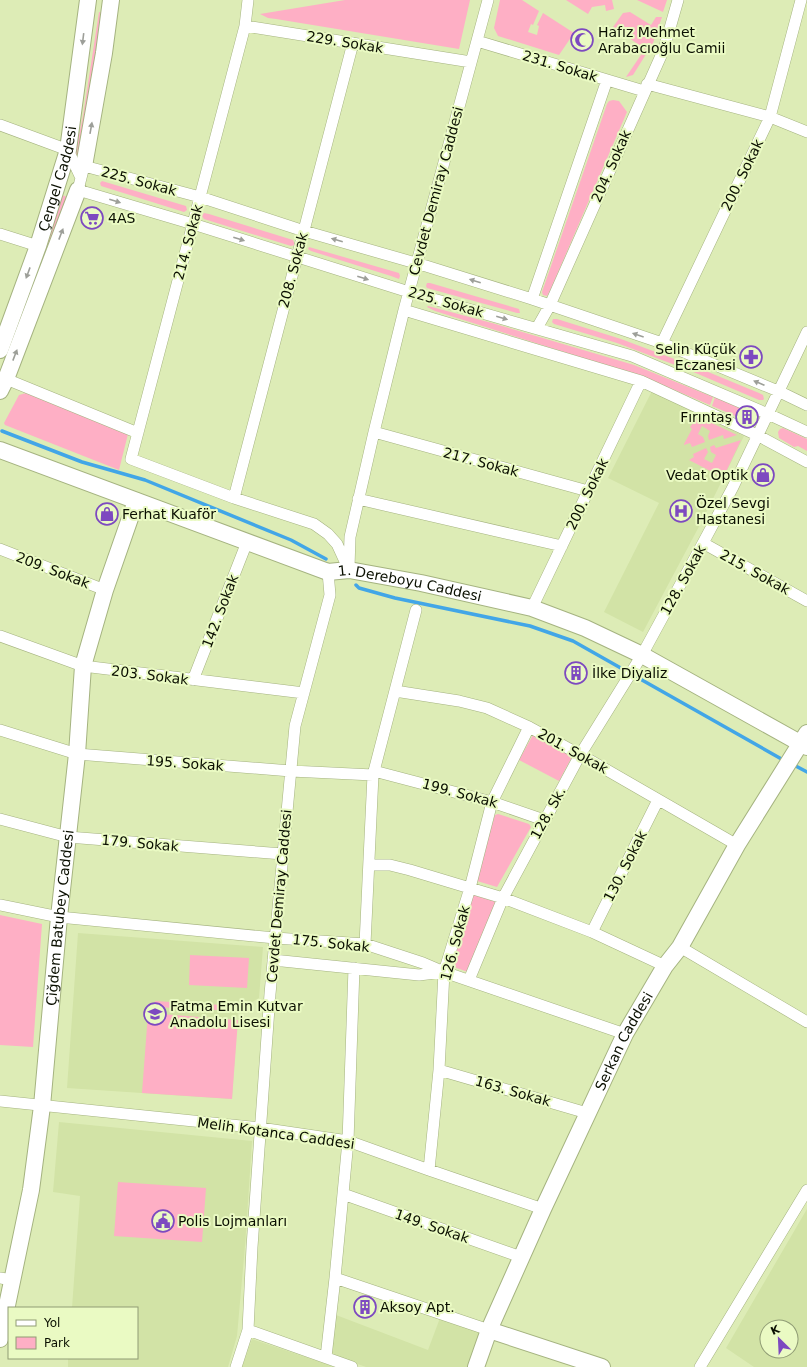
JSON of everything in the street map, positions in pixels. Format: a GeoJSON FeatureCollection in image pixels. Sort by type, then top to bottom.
{"type":"FeatureCollection","features":[{"type":"Feature","properties":{"kind":"main road","name":"Çengel Caddesi"},"geometry":{"type":"LineString","coordinates":[[0,350],[4,331],[38,246],[68,150],[88,0]]}},
{"type":"Feature","properties":{"kind":"main road","name":"Çengel Caddesi"},"geometry":{"type":"LineString","coordinates":[[3,385],[81,178],[104,53],[111,0]]}},
{"type":"Feature","properties":{"kind":"main road","name":"1. Dereboyu Caddesi"},"geometry":{"type":"LineString","coordinates":[[0,450],[328,572],[349,570],[422,583],[532,608],[585,628],[642,655],[805,741]]}},
{"type":"Feature","properties":{"kind":"main road","name":"Çiğdem Batubey Caddesi"},"geometry":{"type":"LineString","coordinates":[[0,1339],[6,1279],[31,1190],[42,1106],[59,917],[77,754],[83,666],[105,590],[136,501]]}},
{"type":"Feature","properties":{"kind":"main road","name":"Serkan Caddesi"},"geometry":{"type":"LineString","coordinates":[[476,1367],[489,1330],[521,1257],[625,1034],[665,966],[680,947],[737,845],[805,741]]}},
{"type":"Feature","properties":{"kind":"main road"},"geometry":{"type":"LineString","coordinates":[[489,1330],[602,1367]]}},
{"type":"Feature","properties":{"kind":"street"},"geometry":{"type":"LineString","coordinates":[[245,26],[248,0]]}},
{"type":"Feature","properties":{"kind":"street","name":"Cevdet Demiray Caddesi"},"geometry":{"type":"LineString","coordinates":[[349,570],[350,537],[374,432],[404,310],[488,0]]}},
{"type":"Feature","properties":{"kind":"street","name":"204. Sokak"},"geometry":{"type":"LineString","coordinates":[[537,328],[550,305],[664,49],[678,0]]}},
{"type":"Feature","properties":{"kind":"street","name":"200. Sokak"},"geometry":{"type":"LineString","coordinates":[[662,342],[770,118],[801,0]]}},
{"type":"Feature","properties":{"kind":"street","name":"229. Sokak"},"geometry":{"type":"LineString","coordinates":[[245,26],[471,62]]}},
{"type":"Feature","properties":{"kind":"street","name":"214. Sokak"},"geometry":{"type":"LineString","coordinates":[[234,498],[131,459],[245,26]]}},
{"type":"Feature","properties":{"kind":"street","name":"231. Sokak"},"geometry":{"type":"LineString","coordinates":[[477,41],[606,80],[646,88],[770,118],[807,132]]}},
{"type":"Feature","properties":{"kind":"street","name":"208. Sokak"},"geometry":{"type":"LineString","coordinates":[[234,498],[353,42]]}},
{"type":"Feature","properties":{"kind":"street","name":"204. Sokak"},"geometry":{"type":"LineString","coordinates":[[532,299],[606,80]]}},
{"type":"Feature","properties":{"kind":"street"},"geometry":{"type":"LineString","coordinates":[[0,125],[68,150],[81,178]]}},
{"type":"Feature","properties":{"kind":"street","name":"225. Sokak"},"geometry":{"type":"LineString","coordinates":[[81,178],[200,196],[304,231],[417,263],[662,342],[778,391],[807,405]]}},
{"type":"Feature","properties":{"kind":"street","name":"225. Sokak"},"geometry":{"type":"LineString","coordinates":[[81,178],[193,224],[297,258],[632,356],[807,432]]}},
{"type":"Feature","properties":{"kind":"street"},"geometry":{"type":"LineString","coordinates":[[0,234],[38,246]]}},
{"type":"Feature","properties":{"kind":"street"},"geometry":{"type":"LineString","coordinates":[[404,310],[641,381],[757,435],[807,462]]}},
{"type":"Feature","properties":{"kind":"street","name":"128. Sokak"},"geometry":{"type":"LineString","coordinates":[[642,655],[733,487],[807,332]]}},
{"type":"Feature","properties":{"kind":"street","name":"200. Sokak"},"geometry":{"type":"LineString","coordinates":[[532,608],[641,381]]}},
{"type":"Feature","properties":{"kind":"street"},"geometry":{"type":"LineString","coordinates":[[3,385],[138,433]]}},
{"type":"Feature","properties":{"kind":"street","name":"217. Sokak"},"geometry":{"type":"LineString","coordinates":[[374,432],[588,491]]}},
{"type":"Feature","properties":{"kind":"street"},"geometry":{"type":"LineString","coordinates":[[234,498],[314,524],[328,534],[337,544],[349,570]]}},
{"type":"Feature","properties":{"kind":"street"},"geometry":{"type":"LineString","coordinates":[[358,498],[562,546]]}},
{"type":"Feature","properties":{"kind":"street","name":"142. Sokak"},"geometry":{"type":"LineString","coordinates":[[193,680],[247,542]]}},
{"type":"Feature","properties":{"kind":"street","name":"215. Sokak"},"geometry":{"type":"LineString","coordinates":[[703,543],[807,601]]}},
{"type":"Feature","properties":{"kind":"street","name":"209. Sokak"},"geometry":{"type":"LineString","coordinates":[[0,549],[105,590]]}},
{"type":"Feature","properties":{"kind":"street","name":"Cevdet Demiray Caddesi"},"geometry":{"type":"LineString","coordinates":[[236,1367],[248,1330],[260,1128],[273,960],[296,726],[330,596],[328,572]]}},
{"type":"Feature","properties":{"kind":"street"},"geometry":{"type":"LineString","coordinates":[[365,944],[374,773],[416,610]]}},
{"type":"Feature","properties":{"kind":"street","name":"203. Sokak"},"geometry":{"type":"LineString","coordinates":[[0,636],[83,666],[304,693]]}},
{"type":"Feature","properties":{"kind":"street","name":"128. Sk."},"geometry":{"type":"LineString","coordinates":[[469,980],[503,898],[544,820],[580,754],[642,655]]}},
{"type":"Feature","properties":{"kind":"street","name":"201. Sokak"},"geometry":{"type":"LineString","coordinates":[[395,691],[459,701],[487,708],[529,726],[737,845]]}},
{"type":"Feature","properties":{"kind":"street","name":"126. Sokak"},"geometry":{"type":"LineString","coordinates":[[429,1170],[439,1070],[444,972],[470,888],[492,802],[529,726]]}},
{"type":"Feature","properties":{"kind":"street","name":"195. Sokak"},"geometry":{"type":"LineString","coordinates":[[0,730],[77,754],[291,771],[374,773]]}},
{"type":"Feature","properties":{"kind":"street","name":"199. Sokak"},"geometry":{"type":"LineString","coordinates":[[374,773],[492,802],[544,820]]}},
{"type":"Feature","properties":{"kind":"street","name":"130. Sokak"},"geometry":{"type":"LineString","coordinates":[[592,932],[658,800]]}},
{"type":"Feature","properties":{"kind":"street","name":"179. Sokak"},"geometry":{"type":"LineString","coordinates":[[0,819],[68,837],[283,854]]}},
{"type":"Feature","properties":{"kind":"street"},"geometry":{"type":"LineString","coordinates":[[369,865],[390,865],[503,898],[592,932],[665,966]]}},
{"type":"Feature","properties":{"kind":"street","name":"175. Sokak"},"geometry":{"type":"LineString","coordinates":[[0,905],[59,917],[275,938],[365,944],[625,1034]]}},
{"type":"Feature","properties":{"kind":"street"},"geometry":{"type":"LineString","coordinates":[[680,947],[807,1022]]}},
{"type":"Feature","properties":{"kind":"street"},"geometry":{"type":"LineString","coordinates":[[273,960],[419,975],[444,972]]}},
{"type":"Feature","properties":{"kind":"street"},"geometry":{"type":"LineString","coordinates":[[326,1357],[348,1140],[354,968]]}},
{"type":"Feature","properties":{"kind":"street","name":"163. Sokak"},"geometry":{"type":"LineString","coordinates":[[439,1070],[588,1113]]}},
{"type":"Feature","properties":{"kind":"street","name":"Melih Kotanca Caddesi"},"geometry":{"type":"LineString","coordinates":[[0,1101],[260,1128],[348,1140],[429,1170],[543,1209]]}},
{"type":"Feature","properties":{"kind":"street"},"geometry":{"type":"LineString","coordinates":[[700,1367],[807,1190]]}},
{"type":"Feature","properties":{"kind":"street","name":"149. Sokak"},"geometry":{"type":"LineString","coordinates":[[343,1194],[521,1257]]}},
{"type":"Feature","properties":{"kind":"street"},"geometry":{"type":"LineString","coordinates":[[335,1278],[489,1330]]}},
{"type":"Feature","properties":{"kind":"street"},"geometry":{"type":"LineString","coordinates":[[248,1330],[352,1367]]}},
{"type":"Feature","properties":{"kind":"shaded area","name":"Özel Sevgi Hastanesi"},"geometry":{"type":"Polygon","coordinates":[[[652,391],[744,436],[703,519],[643,632],[604,612],[659,503],[608,478],[652,391]]]}},
{"type":"Feature","properties":{"kind":"shaded area","name":"Fatma Emin Kutvar Anadolu Lisesi"},"geometry":{"type":"Polygon","coordinates":[[[78,933],[263,947],[259,998],[238,1010],[232,1099],[67,1088],[78,933]]]}},
{"type":"Feature","properties":{"kind":"shaded area","name":"Polis Lojmanları"},"geometry":{"type":"Polygon","coordinates":[[[59,1122],[252,1141],[237,1336],[228,1367],[68,1367],[68,1359],[138,1359],[138,1307],[72,1307],[80,1196],[53,1192],[59,1122]]]}},
{"type":"Feature","properties":{"kind":"shaded area"},"geometry":{"type":"Polygon","coordinates":[[[807,1209],[807,1367],[754,1367],[726,1348],[807,1209]]]}},
{"type":"Feature","properties":{"kind":"shaded area"},"geometry":{"type":"Polygon","coordinates":[[[336,1315],[428,1350],[440,1318],[481,1333],[468,1367],[366,1367],[335,1356],[332,1352],[336,1315]]]}},
{"type":"Feature","properties":{"kind":"shaded area"},"geometry":{"type":"Polygon","coordinates":[[[252,1339],[335,1367],[242,1367],[252,1339]]]}},
{"type":"Feature","properties":{"kind":"green space"},"geometry":{"type":"Polygon","coordinates":[[[345,0],[470,0],[459,49],[268,18],[260,14],[345,0]]]}},
{"type":"Feature","properties":{"kind":"green space"},"geometry":{"type":"Polygon","coordinates":[[[500,0],[522,0],[539,11],[528,32],[537,35],[539,26],[537,25],[543,13],[574,33],[559,55],[498,36],[494,28],[500,0]]]}},
{"type":"Feature","properties":{"kind":"green space"},"geometry":{"type":"Polygon","coordinates":[[[566,0],[612,0],[614,9],[606,11],[605,5],[592,7],[588,14],[566,0]]]}},
{"type":"Feature","properties":{"kind":"green space"},"geometry":{"type":"Polygon","coordinates":[[[637,0],[667,0],[663,12],[637,0]]]}},
{"type":"Feature","properties":{"kind":"green space"},"geometry":{"type":"Polygon","coordinates":[[[99,12],[103,13],[79,157],[76,157],[75,154],[83,116],[99,12]]]}},
{"type":"Feature","properties":{"kind":"green space"},"geometry":{"type":"Polygon","coordinates":[[[630,12],[651,25],[656,17],[662,17],[653,43],[633,75],[626,77],[645,49],[613,27],[623,13],[630,12]]]}},
{"type":"Feature","properties":{"kind":"green space"},"geometry":{"type":"Polygon","coordinates":[[[609,101],[619,101],[627,112],[550,291],[547,296],[543,295],[542,292],[607,104],[609,101]]]}},
{"type":"Feature","properties":{"kind":"green space"},"geometry":{"type":"Polygon","coordinates":[[[102,181],[186,206],[187,210],[184,212],[101,186],[100,183],[102,181]]]}},
{"type":"Feature","properties":{"kind":"green space"},"geometry":{"type":"Polygon","coordinates":[[[62,195],[67,197],[23,318],[20,315],[62,195]]]}},
{"type":"Feature","properties":{"kind":"green space"},"geometry":{"type":"Polygon","coordinates":[[[204,213],[293,240],[295,245],[291,246],[204,219],[202,216],[204,213]]]}},
{"type":"Feature","properties":{"kind":"green space"},"geometry":{"type":"Polygon","coordinates":[[[309,247],[399,273],[399,279],[311,251],[308,249],[309,247]]]}},
{"type":"Feature","properties":{"kind":"green space"},"geometry":{"type":"Polygon","coordinates":[[[427,283],[519,309],[520,313],[427,288],[427,283]]]}},
{"type":"Feature","properties":{"kind":"green space"},"geometry":{"type":"Polygon","coordinates":[[[428,306],[492,323],[634,365],[713,397],[710,405],[646,378],[435,311],[427,307],[428,306]]]}},
{"type":"Feature","properties":{"kind":"green space"},"geometry":{"type":"Polygon","coordinates":[[[553,319],[621,339],[701,369],[759,393],[763,395],[764,399],[759,400],[691,371],[617,343],[554,324],[552,322],[553,319]]]}},
{"type":"Feature","properties":{"kind":"green space"},"geometry":{"type":"Polygon","coordinates":[[[26,393],[128,434],[119,470],[5,425],[4,423],[19,395],[26,393]]]}},
{"type":"Feature","properties":{"kind":"green space"},"geometry":{"type":"Polygon","coordinates":[[[715,397],[748,412],[750,416],[745,414],[743,417],[748,420],[747,421],[712,406],[715,397]]]}},
{"type":"Feature","properties":{"kind":"green space"},"geometry":{"type":"Polygon","coordinates":[[[698,417],[737,435],[724,439],[723,435],[709,440],[708,436],[710,431],[702,426],[698,434],[703,437],[705,442],[692,447],[690,443],[684,445],[692,429],[690,427],[698,417]]]}},
{"type":"Feature","properties":{"kind":"green space"},"geometry":{"type":"Polygon","coordinates":[[[783,428],[807,439],[807,451],[798,446],[794,447],[779,438],[778,432],[783,428]]]}},
{"type":"Feature","properties":{"kind":"green space"},"geometry":{"type":"Polygon","coordinates":[[[741,440],[724,476],[722,477],[689,460],[694,457],[693,454],[706,448],[708,452],[704,459],[712,463],[716,455],[711,452],[710,447],[714,445],[716,448],[741,440]]]}},
{"type":"Feature","properties":{"kind":"green space"},"geometry":{"type":"Polygon","coordinates":[[[533,735],[572,757],[559,781],[519,760],[533,735]]]}},
{"type":"Feature","properties":{"kind":"green space"},"geometry":{"type":"Polygon","coordinates":[[[498,814],[529,824],[531,827],[497,887],[477,881],[476,879],[495,815],[498,814]]]}},
{"type":"Feature","properties":{"kind":"green space"},"geometry":{"type":"Polygon","coordinates":[[[472,894],[496,902],[468,972],[451,966],[472,894]]]}},
{"type":"Feature","properties":{"kind":"green space"},"geometry":{"type":"Polygon","coordinates":[[[0,915],[42,924],[33,1047],[0,1045],[0,915]]]}},
{"type":"Feature","properties":{"kind":"green space"},"geometry":{"type":"Polygon","coordinates":[[[190,955],[249,958],[247,988],[189,985],[190,955]]]}},
{"type":"Feature","properties":{"kind":"green space"},"geometry":{"type":"Polygon","coordinates":[[[155,1001],[238,1006],[238,1011],[155,1007],[155,1001]]]}},
{"type":"Feature","properties":{"kind":"green space"},"geometry":{"type":"Polygon","coordinates":[[[148,1013],[238,1020],[232,1099],[142,1093],[148,1013]]]}},
{"type":"Feature","properties":{"kind":"green space"},"geometry":{"type":"Polygon","coordinates":[[[118,1182],[206,1188],[202,1242],[114,1236],[118,1182]]]}},
{"type":"Feature","properties":{"kind":"waterway"},"geometry":{"type":"LineString","coordinates":[[2,431],[82,462],[145,480],[291,540],[326,559]]}},
{"type":"Feature","properties":{"kind":"waterway"},"geometry":{"type":"LineString","coordinates":[[356,585],[359,588],[395,598],[530,626],[573,641],[785,761]]}},
{"type":"Feature","properties":{"kind":"waterway"},"geometry":{"type":"LineString","coordinates":[[792,764],[807,772]]}},
{"type":"Feature","properties":{"kind":"place","name":"Hafız Mehmet Arabacıoğlu Camii"},"geometry":{"type":"Point","coordinates":[582,40]}},
{"type":"Feature","properties":{"kind":"place","name":"4AS"},"geometry":{"type":"Point","coordinates":[92,218]}},
{"type":"Feature","properties":{"kind":"place","name":"Selin Küçük Eczanesi"},"geometry":{"type":"Point","coordinates":[751,357]}},
{"type":"Feature","properties":{"kind":"place","name":"Fırıntaş"},"geometry":{"type":"Point","coordinates":[747,417]}},
{"type":"Feature","properties":{"kind":"place","name":"Vedat Optik"},"geometry":{"type":"Point","coordinates":[763,475]}},
{"type":"Feature","properties":{"kind":"place","name":"Özel Sevgi Hastanesi"},"geometry":{"type":"Point","coordinates":[681,511]}},
{"type":"Feature","properties":{"kind":"place","name":"Ferhat Kuaför"},"geometry":{"type":"Point","coordinates":[107,514]}},
{"type":"Feature","properties":{"kind":"place","name":"İlke Diyaliz"},"geometry":{"type":"Point","coordinates":[576,673]}},
{"type":"Feature","properties":{"kind":"place","name":"Fatma Emin Kutvar Anadolu Lisesi"},"geometry":{"type":"Point","coordinates":[155,1014]}},
{"type":"Feature","properties":{"kind":"place","name":"Polis Lojmanları"},"geometry":{"type":"Point","coordinates":[163,1221]}},
{"type":"Feature","properties":{"kind":"place","name":"Aksoy Apt."},"geometry":{"type":"Point","coordinates":[365,1307]}}]}
